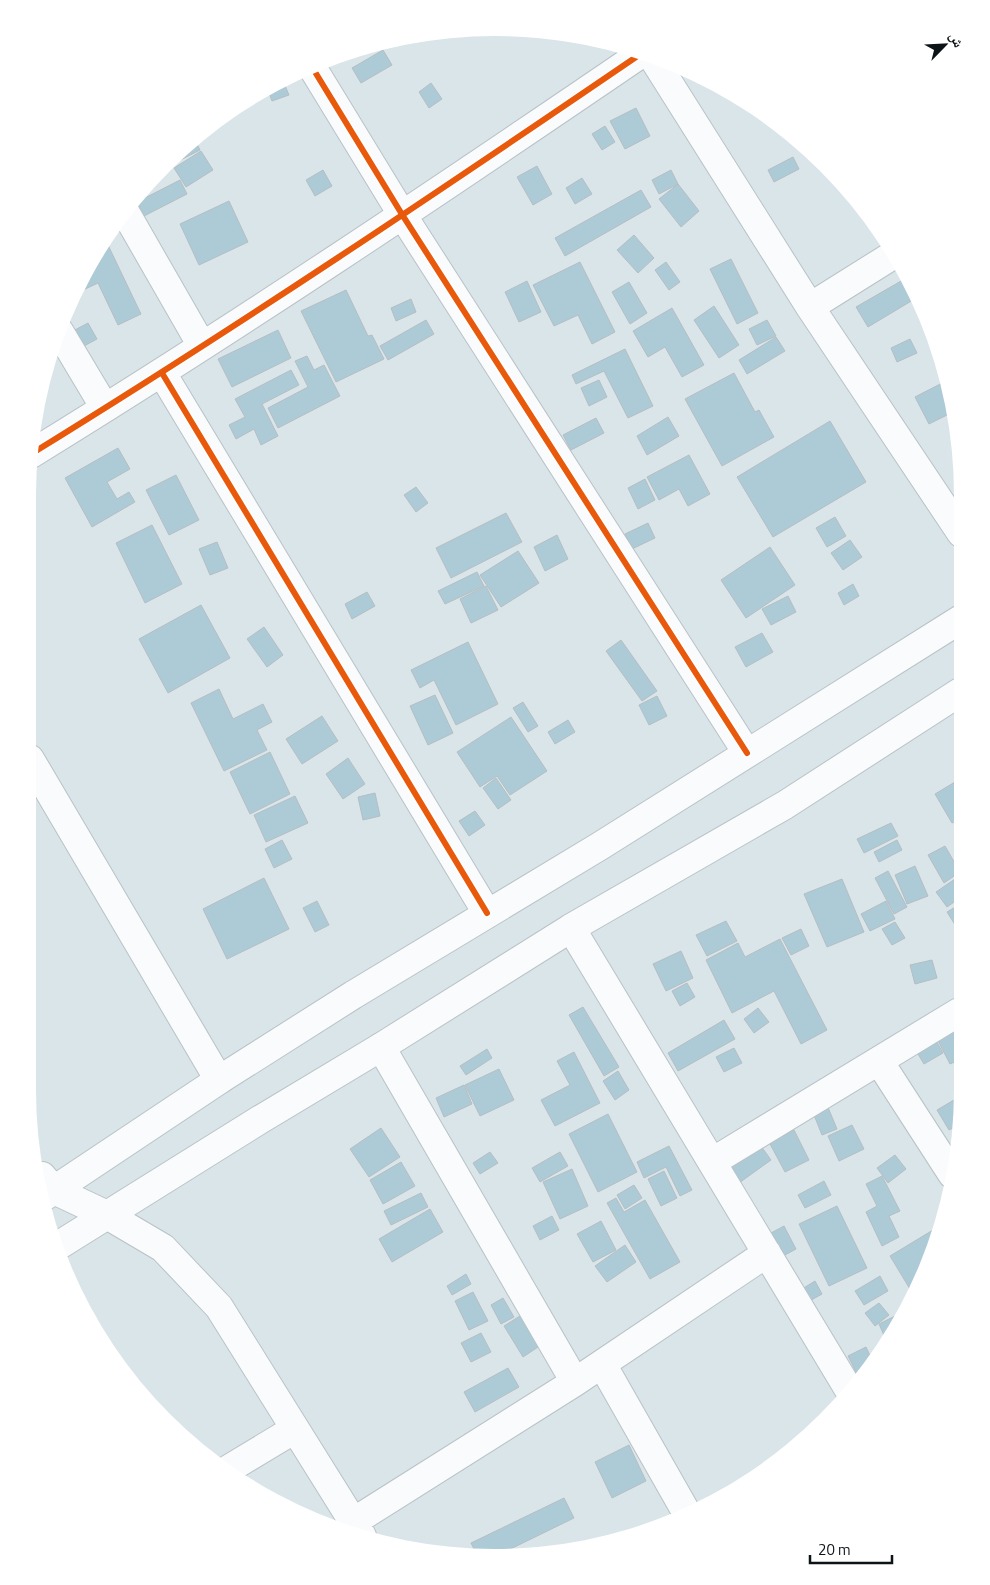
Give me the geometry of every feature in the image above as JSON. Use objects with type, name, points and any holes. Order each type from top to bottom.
[{"type":"street","points":[[39,449],[162,373],[403,216],[634,58]]},
{"type":"street","points":[[660,67],[810,307],[954,523]]},
{"type":"street","points":[[315,73],[403,216],[747,753]]},
{"type":"street","points":[[129,219],[202,346]]},
{"type":"street","points":[[810,307],[887,258]]},
{"type":"street","points":[[64,339],[105,408]]},
{"type":"street","points":[[162,373],[487,913]]},
{"type":"street","points":[[47,1187],[487,913],[600,846],[954,623]]},
{"type":"street","points":[[63,1243],[381,1048],[571,928],[785,806],[954,696]]},
{"type":"street","points":[[36,769],[219,1080]]},
{"type":"street","points":[[571,928],[846,1385]]},
{"type":"street","points":[[712,1162],[954,1015]]},
{"type":"street","points":[[381,1048],[575,1382]]},
{"type":"street","points":[[879,1061],[947,1167]]},
{"type":"street","points":[[47,1187],[108,1215],[163,1248],[219,1307],[357,1527]]},
{"type":"street","points":[[360,1528],[767,1253]]},
{"type":"street","points":[[602,1364],[684,1508]]},
{"type":"street","points":[[233,1466],[295,1429]]},
{"type":"building","points":[[383,50],[392,65],[361,83],[352,68]]},
{"type":"building","points":[[431,83],[442,99],[429,108],[419,92]]},
{"type":"building","points":[[286,87],[289,95],[272,101],[270,96]]},
{"type":"building","points":[[636,108],[650,136],[625,149],[610,121]]},
{"type":"building","points":[[605,126],[615,142],[602,150],[592,134]]},
{"type":"building","points":[[198,146],[200,150],[185,158]]},
{"type":"building","points":[[201,151],[213,170],[186,187],[174,168]]},
{"type":"building","points":[[793,157],[799,169],[774,182],[768,170]]},
{"type":"building","points":[[537,166],[552,194],[533,205],[517,177]]},
{"type":"building","points":[[323,170],[332,186],[315,196],[306,180]]},
{"type":"building","points":[[671,170],[678,184],[659,194],[652,180]]},
{"type":"building","points":[[582,178],[592,194],[575,204],[566,188]]},
{"type":"building","points":[[180,180],[187,194],[144,216],[139,206],[147,197]]},
{"type":"building","points":[[678,184],[699,211],[681,227],[659,199]]},
{"type":"building","points":[[641,190],[651,207],[565,256],[555,238]]},
{"type":"building","points":[[229,201],[248,242],[199,265],[180,224]]},
{"type":"building","points":[[634,235],[654,258],[638,273],[617,250]]},
{"type":"building","points":[[109,248],[141,314],[118,325],[98,283],[86,289]]},
{"type":"building","points":[[731,259],[758,313],[737,324],[710,269]]},
{"type":"building","points":[[580,262],[615,332],[592,344],[578,315],[554,326],[533,285]]},
{"type":"building","points":[[666,262],[680,282],[669,290],[655,270]]},
{"type":"building","points":[[527,281],[541,312],[519,322],[505,292]]},
{"type":"building","points":[[900,281],[911,301],[868,327],[856,307]]},
{"type":"building","points":[[629,282],[647,313],[630,324],[612,292]]},
{"type":"building","points":[[346,290],[368,336],[372,335],[384,359],[336,382],[301,311]]},
{"type":"building","points":[[411,299],[416,312],[396,321],[391,308]]},
{"type":"building","points":[[714,306],[739,345],[719,358],[694,320]]},
{"type":"building","points":[[672,308],[704,365],[682,377],[665,347],[648,357],[633,331]]},
{"type":"building","points":[[426,320],[434,334],[388,360],[380,346]]},
{"type":"building","points":[[767,320],[776,336],[757,345],[749,329]]},
{"type":"building","points":[[88,323],[97,339],[82,347],[73,331]]},
{"type":"building","points":[[278,330],[291,358],[232,387],[218,359]]},
{"type":"building","points":[[776,337],[785,351],[747,374],[739,360]]},
{"type":"building","points":[[910,339],[917,353],[897,362],[891,348]]},
{"type":"building","points":[[625,349],[653,406],[628,418],[604,371],[576,384],[572,375]]},
{"type":"building","points":[[307,356],[314,370],[324,365],[340,396],[278,428],[268,408],[308,387],[295,361]]},
{"type":"building","points":[[291,370],[299,385],[262,404],[278,436],[261,445],[254,429],[236,439],[229,425],[245,417],[235,399]]},
{"type":"building","points":[[734,373],[755,412],[759,410],[774,437],[722,466],[685,399]]},
{"type":"building","points":[[599,380],[607,397],[589,406],[581,388]]},
{"type":"building","points":[[940,384],[947,415],[929,424],[915,397]]},
{"type":"building","points":[[668,417],[679,436],[647,455],[637,436]]},
{"type":"building","points":[[596,418],[604,433],[571,450],[563,435]]},
{"type":"building","points":[[830,421],[866,482],[773,537],[737,477]]},
{"type":"building","points":[[118,448],[130,469],[107,482],[117,499],[129,492],[135,502],[92,527],[65,478]]},
{"type":"building","points":[[689,455],[710,494],[688,506],[679,489],[659,500],[647,477]]},
{"type":"building","points":[[176,475],[199,520],[169,535],[146,490]]},
{"type":"building","points":[[645,479],[655,500],[638,509],[628,488]]},
{"type":"building","points":[[416,487],[428,503],[416,512],[404,495]]},
{"type":"building","points":[[506,513],[522,542],[451,578],[436,548]]},
{"type":"building","points":[[835,517],[846,536],[827,547],[816,528]]},
{"type":"building","points":[[648,523],[655,538],[632,549],[625,534]]},
{"type":"building","points":[[152,525],[182,584],[145,603],[116,543]]},
{"type":"building","points":[[557,535],[568,559],[545,571],[534,547]]},
{"type":"building","points":[[850,540],[862,557],[843,570],[831,553]]},
{"type":"building","points":[[217,542],[228,568],[210,575],[199,549]]},
{"type":"building","points":[[770,547],[795,585],[746,618],[721,580]]},
{"type":"building","points":[[518,551],[539,583],[501,607],[480,575]]},
{"type":"building","points":[[477,572],[484,586],[445,604],[438,591]]},
{"type":"building","points":[[853,584],[859,596],[844,605],[838,593]]},
{"type":"building","points":[[486,586],[498,610],[471,623],[460,599]]},
{"type":"building","points":[[367,592],[375,606],[352,619],[345,604]]},
{"type":"building","points":[[788,596],[796,612],[771,625],[762,609]]},
{"type":"building","points":[[201,605],[230,658],[168,693],[139,639]]},
{"type":"building","points":[[264,627],[283,655],[267,667],[247,639]]},
{"type":"building","points":[[762,633],[773,652],[746,667],[735,647]]},
{"type":"building","points":[[621,640],[657,691],[642,701],[606,651]]},
{"type":"building","points":[[468,642],[498,704],[456,725],[434,680],[420,688],[411,670]]},
{"type":"building","points":[[219,689],[233,719],[263,704],[272,722],[257,730],[267,750],[224,771],[191,703]]},
{"type":"building","points":[[435,695],[453,733],[428,745],[410,706]]},
{"type":"building","points":[[657,696],[667,716],[649,725],[639,705]]},
{"type":"building","points":[[523,702],[538,726],[528,732],[513,708]]},
{"type":"building","points":[[322,716],[338,741],[302,764],[286,739]]},
{"type":"building","points":[[511,717],[547,771],[510,795],[497,776],[480,787],[457,752]]},
{"type":"building","points":[[568,720],[575,732],[555,744],[548,732]]},
{"type":"building","points":[[270,752],[290,794],[250,814],[230,772]]},
{"type":"building","points":[[348,758],[365,784],[343,799],[326,774]]},
{"type":"building","points":[[496,778],[511,800],[498,809],[483,788]]},
{"type":"building","points":[[954,783],[954,822],[952,823],[935,794]]},
{"type":"building","points":[[375,793],[380,816],[363,820],[358,797]]},
{"type":"building","points":[[295,796],[308,823],[266,842],[254,815]]},
{"type":"building","points":[[475,811],[485,825],[469,836],[459,821]]},
{"type":"building","points":[[891,823],[898,836],[864,853],[857,839]]},
{"type":"building","points":[[282,840],[292,859],[274,868],[265,849]]},
{"type":"building","points":[[897,840],[902,850],[879,862],[874,852]]},
{"type":"building","points":[[945,846],[954,862],[954,876],[944,883],[928,855]]},
{"type":"building","points":[[915,866],[928,896],[907,904],[895,875]]},
{"type":"building","points":[[888,871],[907,907],[894,914],[875,878]]},
{"type":"building","points":[[264,878],[289,929],[227,959],[203,909]]},
{"type":"building","points":[[842,879],[864,932],[827,947],[804,894]]},
{"type":"building","points":[[954,880],[954,902],[947,907],[936,892]]},
{"type":"building","points":[[317,901],[329,925],[315,932],[303,908]]},
{"type":"building","points":[[886,901],[895,919],[870,931],[861,914]]},
{"type":"building","points":[[954,908],[954,923],[947,912]]},
{"type":"building","points":[[726,921],[737,941],[707,956],[696,935]]},
{"type":"building","points":[[895,922],[905,938],[892,945],[882,929]]},
{"type":"building","points":[[801,929],[809,946],[791,955],[782,938]]},
{"type":"building","points":[[780,939],[827,1030],[801,1044],[774,991],[732,1013],[706,960],[738,943],[745,957]]},
{"type":"building","points":[[681,951],[693,978],[666,991],[653,964]]},
{"type":"building","points":[[932,960],[937,978],[915,984],[910,965]]},
{"type":"building","points":[[687,983],[695,997],[680,1006],[672,991]]},
{"type":"building","points":[[583,1007],[619,1067],[604,1076],[569,1015]]},
{"type":"building","points":[[758,1008],[769,1022],[754,1033],[744,1019]]},
{"type":"building","points":[[724,1020],[735,1039],[678,1071],[668,1053]]},
{"type":"building","points":[[954,1025],[954,1062],[950,1064],[935,1035]]},
{"type":"building","points":[[934,1037],[943,1053],[924,1064],[915,1049]]},
{"type":"building","points":[[734,1048],[742,1063],[724,1072],[716,1057]]},
{"type":"building","points":[[487,1049],[492,1058],[466,1075],[460,1066]]},
{"type":"building","points":[[574,1052],[600,1103],[555,1126],[541,1100],[570,1085],[557,1061]]},
{"type":"building","points":[[499,1069],[514,1100],[480,1116],[465,1085]]},
{"type":"building","points":[[618,1071],[629,1090],[615,1100],[603,1081]]},
{"type":"building","points":[[464,1085],[472,1104],[444,1117],[436,1098]]},
{"type":"building","points":[[954,1100],[952,1128],[949,1130],[937,1110]]},
{"type":"building","points":[[827,1105],[837,1129],[822,1135],[812,1110]]},
{"type":"building","points":[[608,1114],[637,1172],[598,1192],[569,1134]]},
{"type":"building","points":[[852,1125],[864,1149],[839,1161],[828,1136]]},
{"type":"building","points":[[381,1128],[400,1157],[369,1177],[350,1149]]},
{"type":"building","points":[[794,1130],[809,1160],[785,1172],[769,1142]]},
{"type":"building","points":[[758,1142],[771,1160],[739,1183],[726,1164]]},
{"type":"building","points":[[669,1146],[692,1190],[680,1196],[666,1167],[644,1178],[637,1162]]},
{"type":"building","points":[[490,1152],[498,1163],[480,1174],[473,1163]]},
{"type":"building","points":[[560,1152],[568,1166],[540,1182],[532,1168]]},
{"type":"building","points":[[895,1155],[906,1169],[888,1183],[877,1168]]},
{"type":"building","points":[[401,1162],[415,1186],[383,1204],[370,1180]]},
{"type":"building","points":[[572,1169],[588,1206],[560,1219],[543,1182]]},
{"type":"building","points":[[664,1171],[677,1198],[661,1206],[648,1179]]},
{"type":"building","points":[[882,1176],[900,1211],[889,1216],[899,1237],[882,1246],[866,1212],[877,1206],[866,1184]]},
{"type":"building","points":[[824,1181],[831,1195],[805,1208],[798,1195]]},
{"type":"building","points":[[634,1185],[642,1198],[625,1209],[617,1195]]},
{"type":"building","points":[[421,1193],[428,1207],[391,1225],[384,1211]]},
{"type":"building","points":[[616,1198],[624,1212],[645,1200],[680,1262],[650,1279],[607,1203]]},
{"type":"building","points":[[837,1206],[867,1268],[829,1286],[799,1224]]},
{"type":"building","points":[[430,1209],[443,1232],[392,1262],[379,1239]]},
{"type":"building","points":[[552,1216],[559,1230],[540,1240],[533,1226]]},
{"type":"building","points":[[601,1221],[616,1250],[593,1262],[577,1234]]},
{"type":"building","points":[[784,1226],[796,1249],[772,1262],[760,1239]]},
{"type":"building","points":[[931,1231],[919,1266],[909,1287],[890,1256]]},
{"type":"building","points":[[625,1245],[636,1262],[607,1282],[595,1266]]},
{"type":"building","points":[[466,1274],[471,1284],[452,1295],[447,1286]]},
{"type":"building","points":[[880,1276],[888,1291],[864,1305],[855,1291]]},
{"type":"building","points":[[815,1281],[822,1294],[806,1303],[799,1291]]},
{"type":"building","points":[[473,1292],[488,1321],[469,1330],[455,1301]]},
{"type":"building","points":[[503,1298],[514,1317],[501,1324],[491,1305]]},
{"type":"building","points":[[879,1303],[889,1315],[875,1326],[865,1313]]},
{"type":"building","points":[[523,1314],[541,1345],[523,1357],[504,1326]]},
{"type":"building","points":[[893,1317],[883,1333],[879,1324]]},
{"type":"building","points":[[481,1333],[491,1352],[471,1362],[461,1343]]},
{"type":"building","points":[[866,1347],[869,1354],[856,1372],[848,1356]]},
{"type":"building","points":[[508,1368],[519,1387],[475,1412],[464,1392]]},
{"type":"building","points":[[629,1445],[646,1481],[612,1498],[595,1462]]},
{"type":"building","points":[[564,1498],[574,1518],[512,1548],[474,1548],[471,1543]]},
{"type":"cycle path","points":[[39,449],[186,357],[339,257],[634,58]]},
{"type":"cycle path","points":[[315,73],[403,216],[747,753]]},
{"type":"cycle path","points":[[162,373],[487,913]]}]
